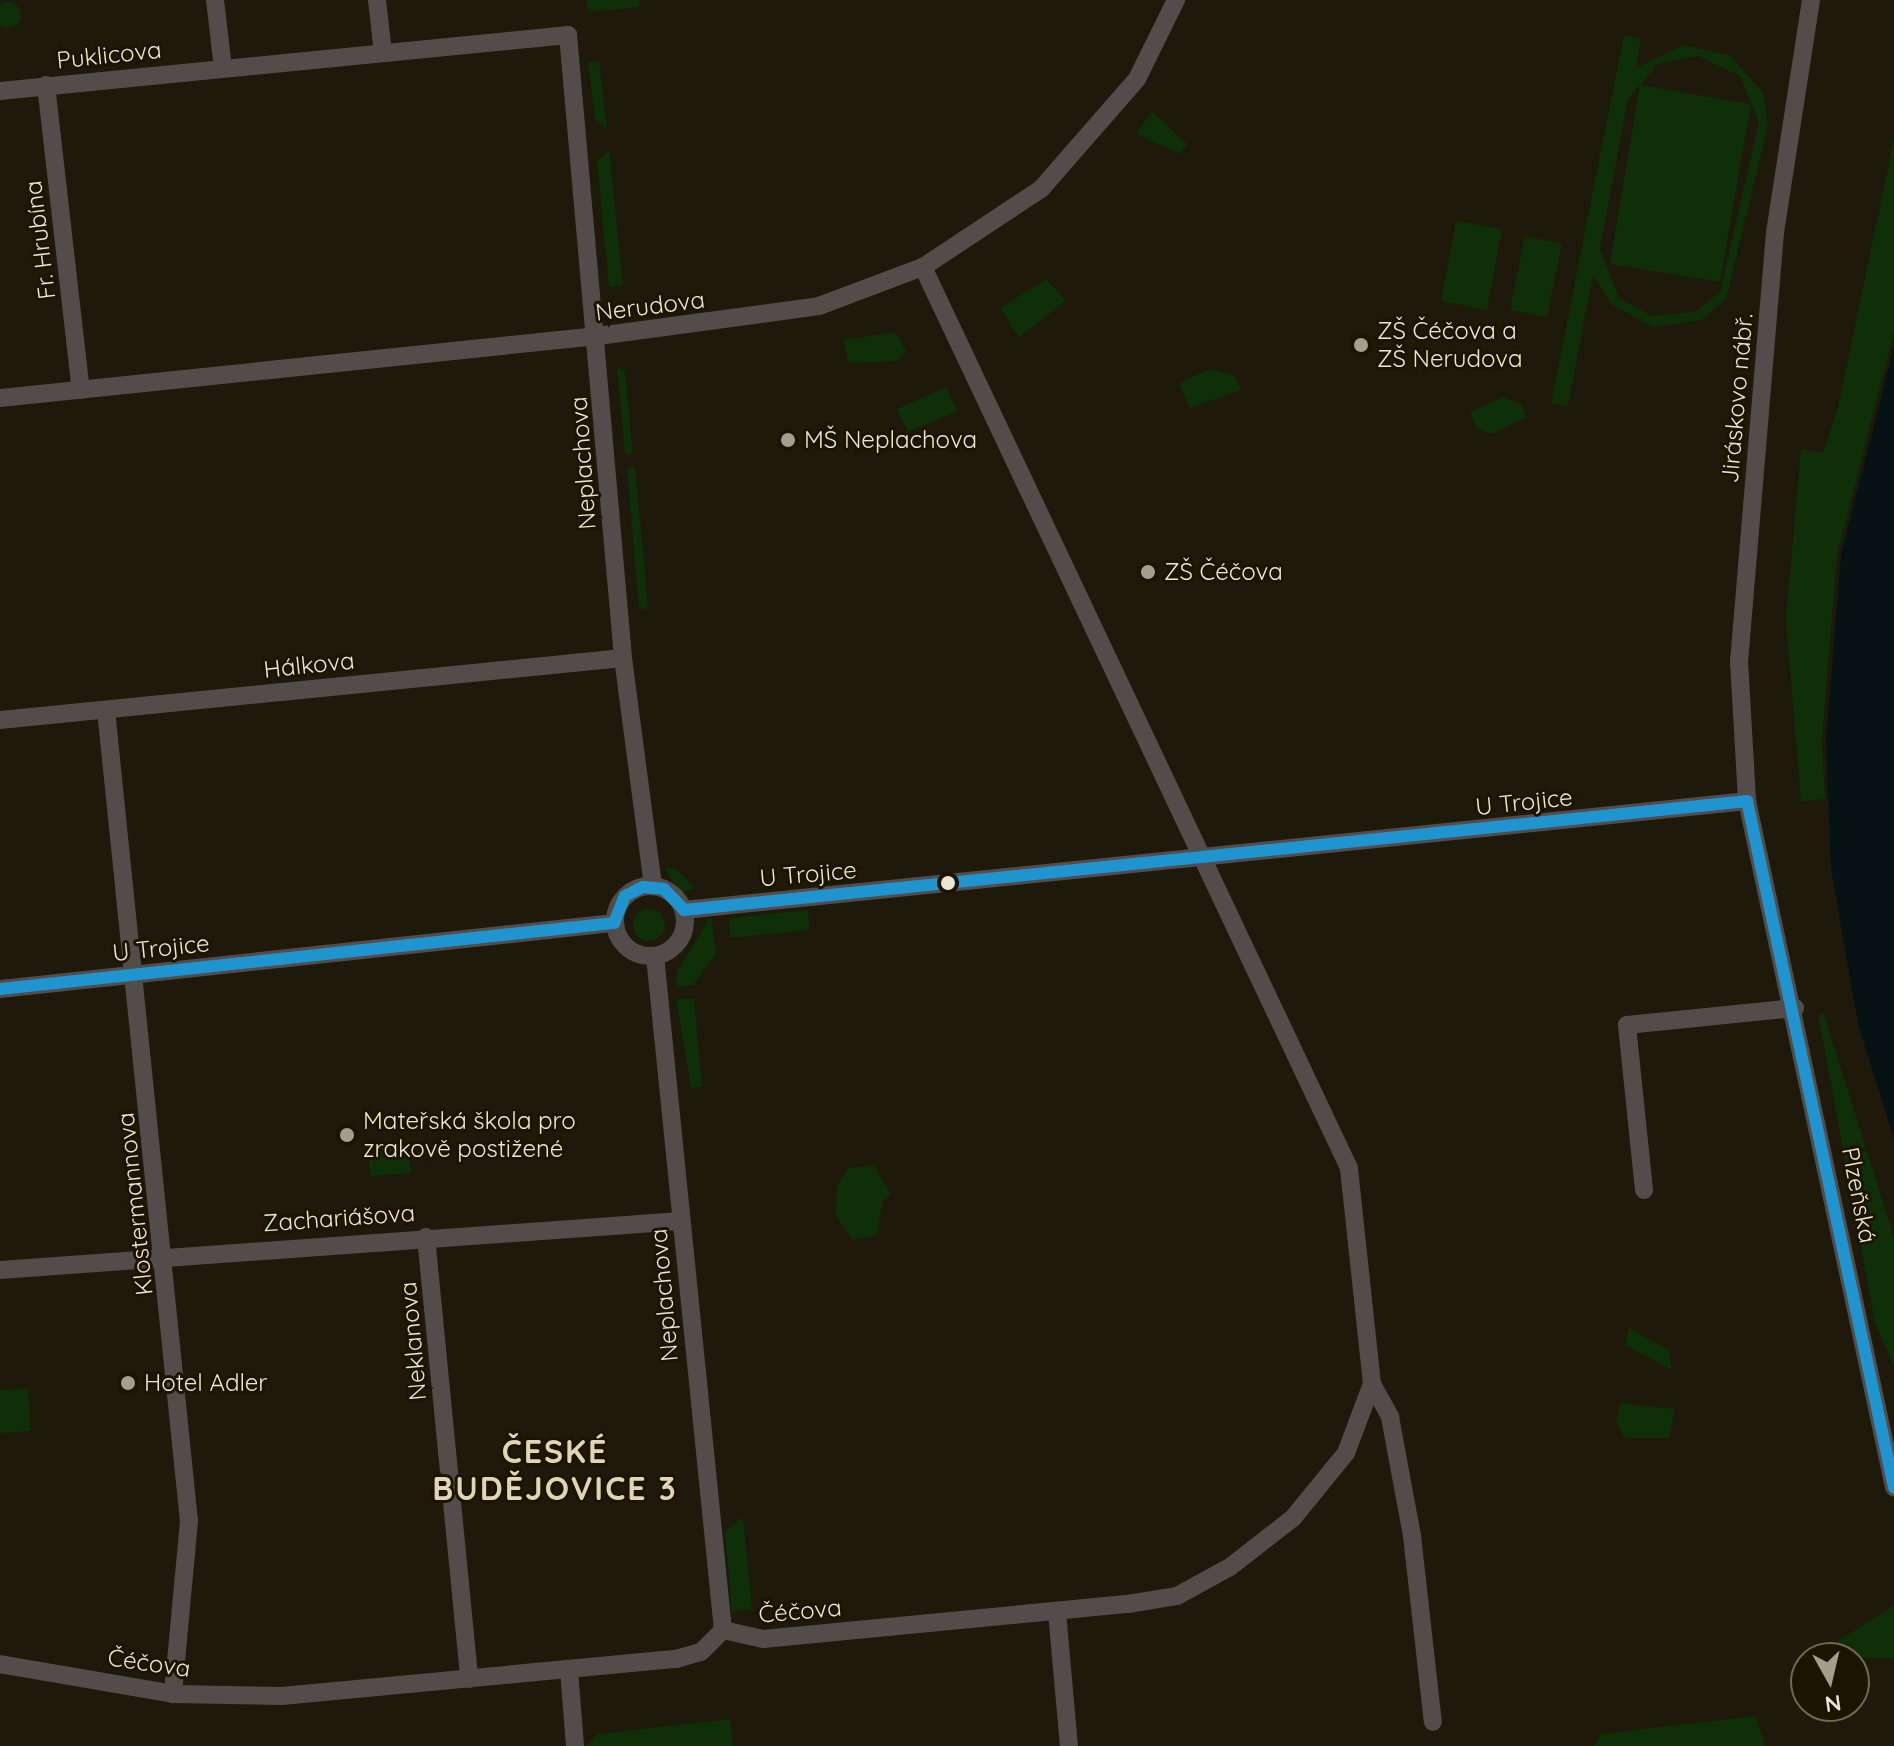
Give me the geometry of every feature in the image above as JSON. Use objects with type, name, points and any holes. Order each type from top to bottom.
[{"type":"street","points":[[215,0],[223,68]]},
{"type":"street","points":[[377,0],[383,53]]},
{"type":"street","name":"Nerudova","points":[[0,398],[598,336],[819,306],[923,267],[1060,172],[1137,79],[1176,0]]},
{"type":"street","name":"Jiráskovo nábř.","points":[[1747,801],[1740,646],[1775,233],[1811,0]]},
{"type":"street","name":"Puklicova","points":[[0,91],[568,35]]},
{"type":"street","name":"Neplachova","points":[[568,35],[598,336],[623,658],[653,886]]},
{"type":"street","name":"Fr. Hrubína","points":[[46,85],[81,390]]},
{"type":"street","name":"Čéčova","points":[[923,267],[1349,1168],[1372,1384],[1390,1417],[1419,1575],[1433,1722]]},
{"type":"street","name":"Hálkova","points":[[0,720],[623,658]]},
{"type":"street","name":"Klostermannova","points":[[106,710],[165,1253],[189,1521],[173,1694]]},
{"type":"street","name":"U Trojice","points":[[684,910],[1202,861],[1747,801]]},
{"type":"street","name":"Plzeňská","points":[[1747,801],[1795,1008],[1894,1487]]},
{"type":"street","points":[[653,886],[684,910],[682,936],[655,956],[623,945],[614,923],[625,896],[653,886]]},
{"type":"street","name":"U Trojice","points":[[0,989],[614,923]]},
{"type":"street","name":"Neplachova","points":[[655,956],[723,1630]]},
{"type":"street","points":[[1644,1190],[1627,1025],[1795,1008]]},
{"type":"street","name":"Zachariášova","points":[[0,1270],[165,1253],[681,1221]]},
{"type":"street","name":"Neklanova","points":[[426,1237],[469,1679]]},
{"type":"street","name":"Čéčova","points":[[0,1664],[173,1694],[282,1696],[676,1659],[701,1652],[723,1630],[763,1639],[1057,1612],[1177,1596],[1293,1518],[1346,1453],[1372,1384]]},
{"type":"street","points":[[1057,1612],[1069,1746]]},
{"type":"street","points":[[569,1670],[575,1746]]},
{"type":"green space","points":[[586,0],[639,0],[640,7],[589,12]]},
{"type":"green space","points":[[8,2],[17,6],[21,15],[17,24],[8,28],[-1,24],[-5,15],[-1,6]]},
{"type":"green space","points":[[1624,35],[1641,38],[1636,68],[1683,45],[1731,56],[1763,93],[1768,126],[1726,299],[1701,320],[1654,327],[1612,305],[1593,275],[1568,406],[1551,403]],"holes":[[[1698,56],[1740,76],[1759,122],[1720,292],[1695,312],[1652,316],[1619,298],[1600,249],[1628,99],[1658,64]]]},
{"type":"green space","points":[[599,61],[607,129],[595,119],[588,62]]},
{"type":"green space","points":[[1640,85],[1751,104],[1720,282],[1610,264]]},
{"type":"green space","points":[[1152,111],[1187,144],[1180,154],[1136,134]]},
{"type":"green space","points":[[1894,139],[1894,332],[1837,555],[1822,741],[1825,799],[1801,802],[1786,619],[1801,449],[1823,453],[1838,407]]},
{"type":"green space","points":[[609,150],[623,285],[609,287],[597,161]]},
{"type":"green space","points":[[1456,221],[1502,229],[1487,310],[1441,301]]},
{"type":"green space","points":[[1525,236],[1562,244],[1547,317],[1510,310]]},
{"type":"green space","points":[[1046,279],[1066,301],[1019,337],[1000,308]]},
{"type":"green space","points":[[895,332],[906,351],[898,361],[848,363],[844,340]]},
{"type":"green space","points":[[617,367],[625,371],[633,453],[625,454]]},
{"type":"green space","points":[[1210,369],[1235,376],[1241,390],[1190,408],[1179,383]]},
{"type":"green space","points":[[946,387],[957,411],[908,432],[897,409]]},
{"type":"green space","points":[[1503,397],[1522,404],[1526,417],[1491,434],[1477,429],[1470,412]]},
{"type":"green space","points":[[635,467],[648,608],[639,610],[627,468]]},
{"type":"green space","points":[[664,868],[677,869],[695,889],[680,892]]},
{"type":"green space","points":[[649,909],[660,914],[665,925],[660,936],[649,941],[638,936],[633,925],[638,914]]},
{"type":"green space","points":[[808,910],[810,930],[730,938],[729,918]]},
{"type":"green space","points":[[711,916],[716,954],[693,985],[677,987],[677,971]]},
{"type":"green space","points":[[694,998],[702,1086],[691,1088],[676,999]]},
{"type":"green space","points":[[1818,1014],[1824,1014],[1894,1237],[1894,1367],[1875,1323]]},
{"type":"green space","points":[[408,1147],[411,1173],[370,1176],[368,1150]]},
{"type":"green space","points":[[874,1165],[891,1195],[883,1201],[877,1235],[853,1240],[836,1216],[837,1187],[848,1168]]},
{"type":"green space","points":[[1629,1328],[1669,1350],[1672,1370],[1625,1345]]},
{"type":"green space","points":[[28,1388],[31,1431],[0,1433],[0,1390]]},
{"type":"green space","points":[[1620,1403],[1675,1409],[1669,1438],[1625,1438],[1616,1423]]},
{"type":"green space","points":[[743,1517],[752,1609],[732,1612],[725,1532]]},
{"type":"green space","points":[[1894,1606],[1894,1658],[1870,1658],[1870,1642],[1836,1642]]},
{"type":"green space","points":[[1756,1716],[1765,1746],[1594,1746],[1601,1734]]},
{"type":"green space","points":[[730,1719],[733,1746],[586,1746],[598,1734]]},
{"type":"shaded area","points":[[1894,346],[1894,1139],[1858,1024],[1831,868],[1826,741],[1841,555]]},
{"type":"transit line","points":[[0,989],[614,923],[625,896],[643,887],[664,889],[684,910],[1747,801],[1894,1487]]},
{"type":"place","name":"ZŠ Čéčova a ZŠ Nerudova","points":[[1361,345]]},
{"type":"place","name":"MŠ Neplachova","points":[[788,440]]},
{"type":"place","name":"ZŠ Čéčova","points":[[1148,572]]},
{"type":"place","name":"Mateřská škola pro zrakově postižené","points":[[347,1135]]},
{"type":"place","name":"Hotel Adler","points":[[128,1383]]},
{"type":"district","name":"ČESKÉ BUDĚJOVICE 3","points":[[555,1470]]}]
